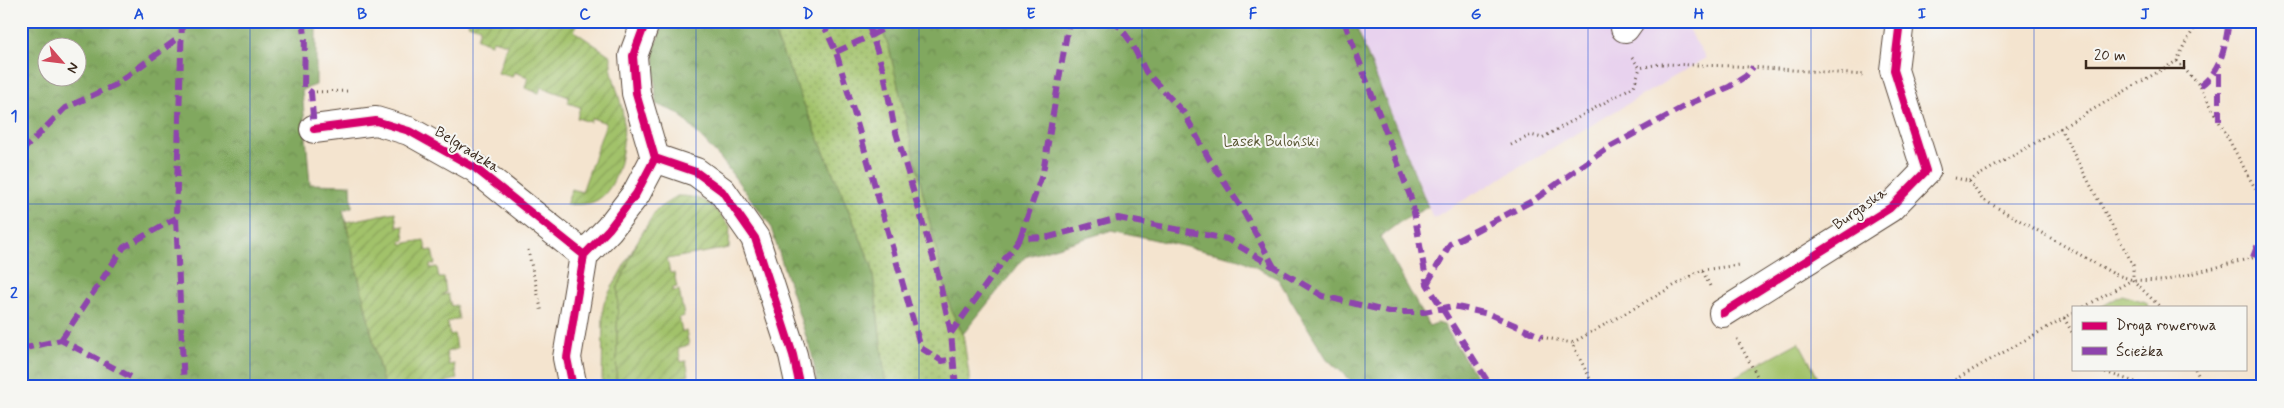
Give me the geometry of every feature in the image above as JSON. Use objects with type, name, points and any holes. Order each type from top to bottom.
[{"type":"street","points":[[573,387],[567,358],[584,255],[609,229],[636,194],[655,158],[636,93],[633,56],[646,21]]},
{"type":"street","name":"Burgaska","points":[[1723,313],[1890,208],[1926,171],[1894,70],[1900,21]]},
{"type":"street","name":"Belgradzka","points":[[314,129],[376,122],[409,130],[475,168],[584,255]]},
{"type":"street","points":[[655,158],[696,172],[722,191],[755,238],[793,355],[800,387]]},
{"type":"path","points":[[2199,21],[2184,45],[2178,61],[1969,181],[1982,199],[2114,274],[2133,280],[2164,281],[2263,255]]},
{"type":"path","points":[[1630,55],[1640,68]]},
{"type":"path","points":[[2178,61],[2200,86],[2263,203]]},
{"type":"path","points":[[1640,68],[1659,64],[1735,66],[1876,76],[1894,70]]},
{"type":"path","points":[[1511,145],[1531,135],[1542,138],[1634,86],[1640,68]]},
{"type":"path","points":[[2060,128],[2133,265],[2133,280],[2159,306]]},
{"type":"path","points":[[529,210],[522,220],[544,322]]},
{"type":"path","points":[[1542,337],[1572,343],[1702,270],[1742,264]]},
{"type":"path","points":[[1702,270],[1723,313]]},
{"type":"path","points":[[2086,306],[2133,280]]},
{"type":"path","points":[[1942,387],[2072,314]]},
{"type":"path","points":[[2064,318],[2072,332]]},
{"type":"path","points":[[1572,343],[1594,387]]},
{"type":"path","points":[[1741,346],[1763,387]]},
{"type":"path","points":[[2099,370],[2150,387]]},
{"type":"path","points":[[2196,370],[2205,387]]},
{"type":"shaded area","points":[[1354,21],[1683,21],[1706,58],[1433,218]]},
{"type":"green space","points":[[21,21],[316,21],[316,85],[302,90],[310,184],[351,185],[352,207],[343,210],[384,387],[21,387]]},
{"type":"green space","points":[[469,21],[576,21],[578,23],[574,31],[611,56],[613,75],[622,109],[624,133],[623,147],[616,175],[603,196],[590,203],[566,205],[572,189],[582,192],[606,123],[592,118],[590,122],[577,118],[580,107],[568,103],[569,97],[541,87],[539,93],[525,88],[528,77],[514,72],[512,77],[498,73],[507,44],[493,40],[491,44],[477,39],[480,28],[468,24]]},
{"type":"green space","points":[[665,21],[769,21],[872,266],[886,387],[818,387],[812,355],[770,225],[721,159],[678,113],[656,104],[654,48]]},
{"type":"green space","points":[[769,21],[878,21],[889,47],[952,312],[963,334],[970,381],[968,387],[886,387],[872,266]]},
{"type":"green space","name":"Lasek Buloński","points":[[878,21],[1354,21],[1428,207],[1400,222],[1380,237],[1429,326],[1437,323],[1444,325],[1482,387],[1358,387],[1327,359],[1278,279],[1240,259],[1112,230],[1025,257],[963,334],[952,312],[946,292],[889,47]]},
{"type":"green space","points":[[677,196],[687,196],[708,203],[730,226],[729,248],[667,259],[670,273],[674,273],[677,287],[673,288],[673,291],[679,290],[684,316],[679,318],[682,332],[686,331],[689,345],[678,348],[681,362],[686,361],[689,375],[684,376],[687,387],[616,387],[618,287],[637,242],[656,210]]},
{"type":"green space","points":[[395,212],[397,227],[403,226],[405,240],[401,241],[401,244],[424,240],[427,251],[432,250],[435,264],[430,265],[430,268],[437,267],[439,278],[444,278],[446,292],[442,295],[448,294],[451,306],[456,305],[459,319],[447,322],[450,335],[454,334],[457,349],[446,352],[449,365],[454,364],[457,379],[446,382],[446,387],[384,387],[346,222]]},
{"type":"green space","points":[[637,242],[618,287],[616,387],[602,387],[603,308],[605,300]]},
{"type":"green space","points":[[2122,295],[2146,302],[2148,306],[2103,306]]},
{"type":"green space","points":[[1799,342],[1823,387],[1716,387]]},
{"type":"marked path","points":[[182,21],[176,218],[184,387]]},
{"type":"marked path","points":[[303,21],[305,35],[304,87],[311,92],[314,129]]},
{"type":"marked path","points":[[822,21],[836,52],[921,348],[942,361],[954,359]]},
{"type":"marked path","points":[[836,52],[872,35],[867,21]]},
{"type":"marked path","points":[[897,21],[872,35],[884,73],[894,126],[937,271],[951,333]]},
{"type":"marked path","points":[[1020,238],[1043,172],[1069,21]]},
{"type":"marked path","points":[[1110,21],[1120,27],[1131,42],[1146,72],[1184,113],[1208,157],[1242,209],[1274,267]]},
{"type":"marked path","points":[[1344,21],[1412,201],[1427,284],[1491,387]]},
{"type":"marked path","points":[[2200,86],[2218,65],[2224,49],[2229,21]]},
{"type":"marked path","points":[[21,152],[65,108],[115,85],[180,37]]},
{"type":"marked path","points":[[2219,66],[2219,121]]},
{"type":"marked path","points":[[1427,284],[1450,244],[1534,200],[1606,149],[1691,103],[1729,87],[1746,76],[1753,67]]},
{"type":"marked path","points":[[61,340],[124,247],[176,218]]},
{"type":"marked path","points":[[956,387],[951,333],[1020,238],[1049,237],[1118,218],[1227,239],[1323,296],[1389,312],[1424,312],[1453,306],[1489,314],[1542,337]]},
{"type":"marked path","points":[[2253,257],[2263,231]]},
{"type":"marked path","points":[[21,294],[24,302],[21,324]]},
{"type":"marked path","points":[[21,349],[61,340],[131,377],[137,387]]},
{"type":"cycle path","points":[[573,387],[567,358],[584,255],[609,229],[636,194],[655,158],[636,93],[633,56],[646,21]]},
{"type":"cycle path","points":[[1723,313],[1890,208],[1926,171],[1894,70],[1900,21]]},
{"type":"cycle path","points":[[314,129],[376,121],[409,131],[475,168],[584,255]]},
{"type":"cycle path","points":[[655,158],[696,172],[722,191],[755,238],[793,355],[800,387]]}]
